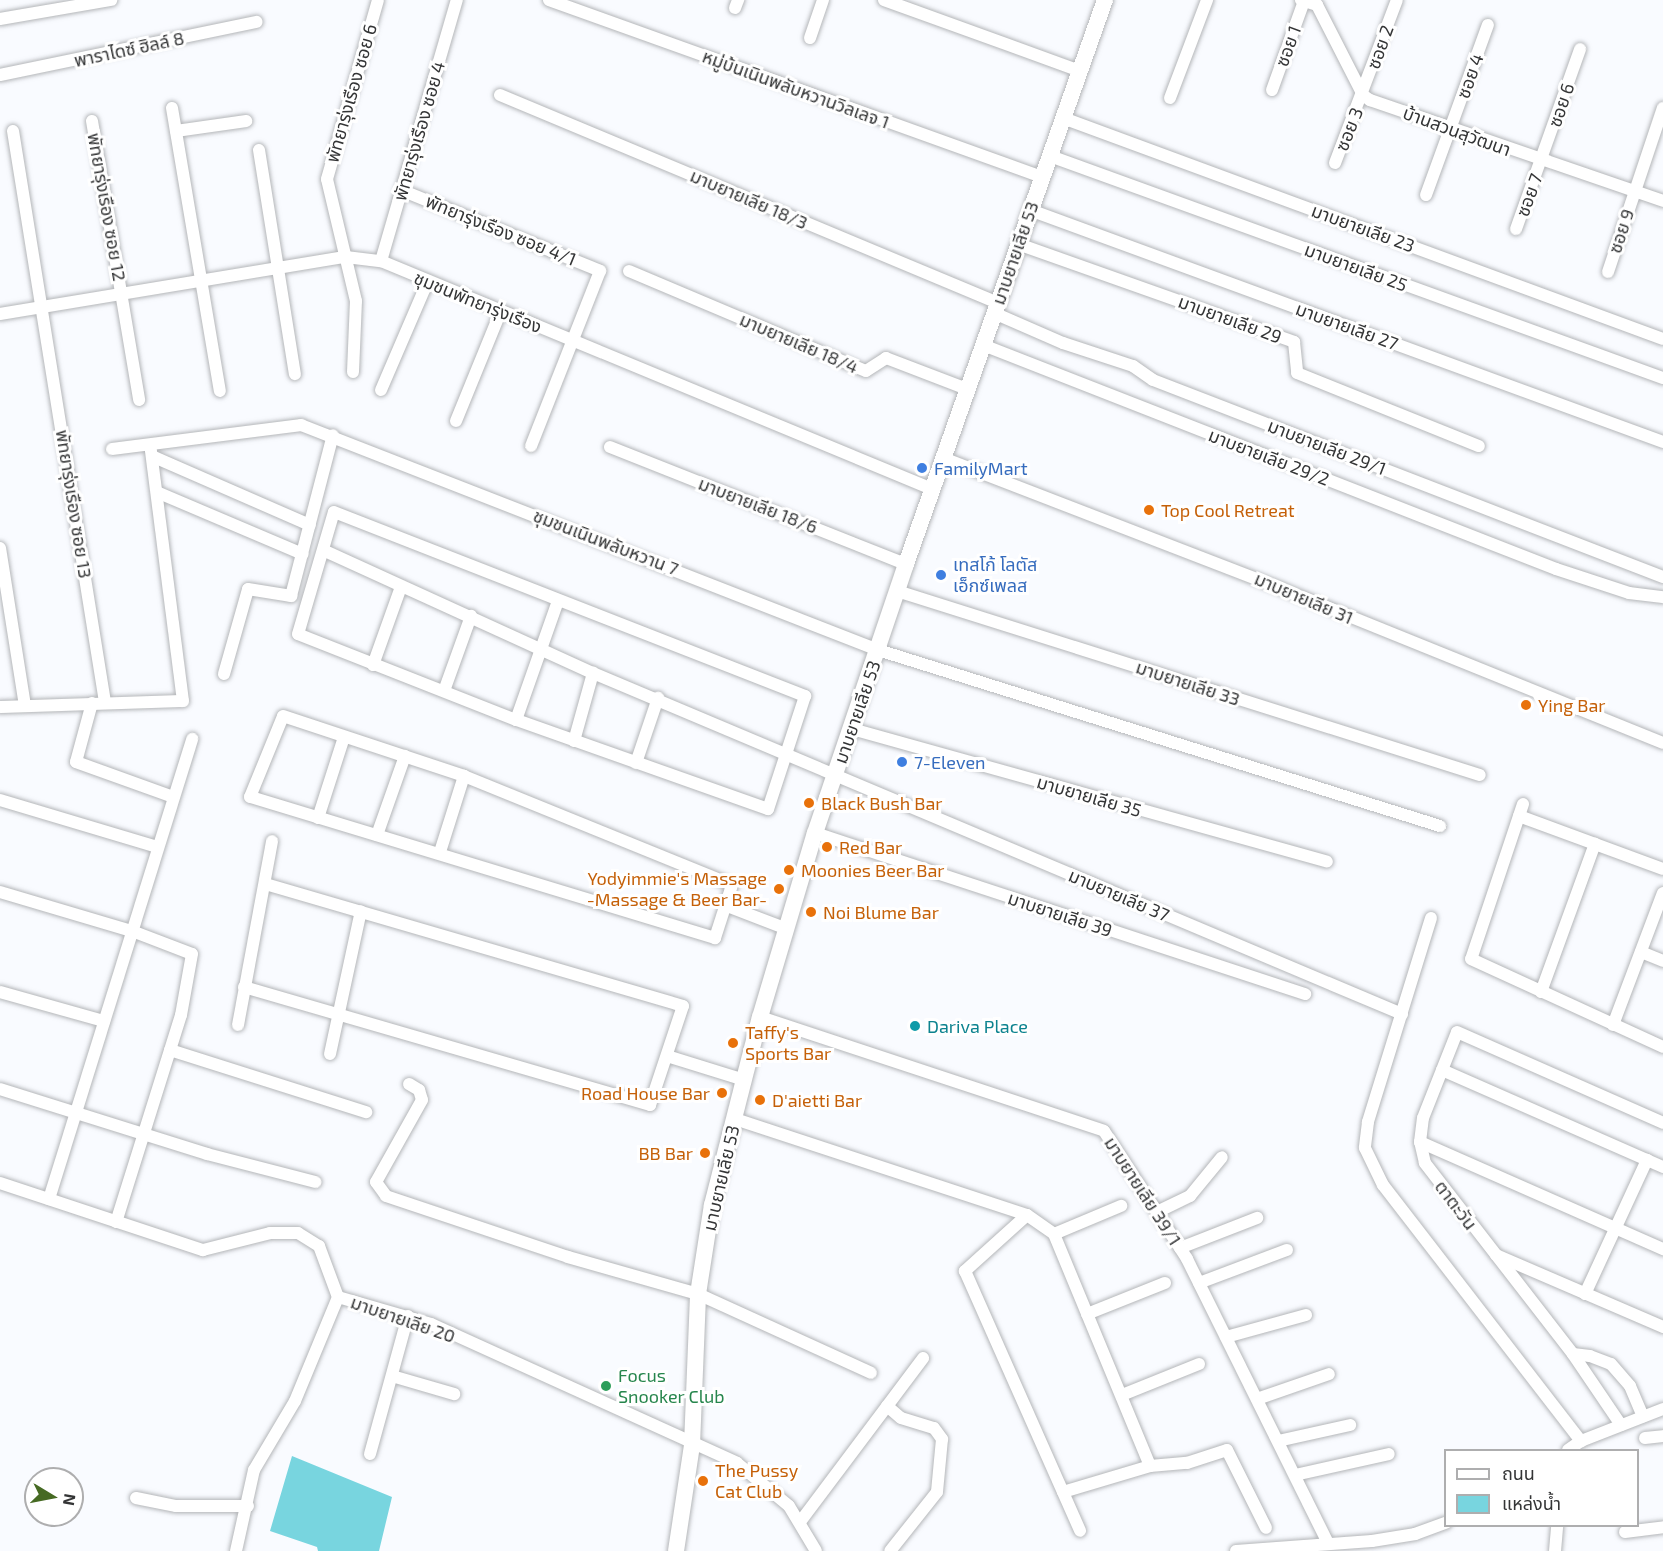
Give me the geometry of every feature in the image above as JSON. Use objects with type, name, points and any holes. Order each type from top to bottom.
[{"type":"street","points":[[0,19],[48,5],[111,0]]},
{"type":"street","name":"พัทยารุ่งเรือง ซอย 6","points":[[353,372],[356,301],[327,179],[378,0]]},
{"type":"street","name":"พัทยารุ่งเรือง ซอย 4","points":[[381,261],[457,0]]},
{"type":"street","name":"หมู่บ้นเนินพลับหวานวิลเลจ 1","points":[[549,0],[1042,177]]},
{"type":"street","points":[[810,38],[823,0]]},
{"type":"street","points":[[884,0],[1080,71]]},
{"type":"street","name":"มาบยายเลีย 53","points":[[676,1551],[692,1445],[698,1294],[712,1205],[760,1017],[815,834],[879,650],[906,564],[1105,0]]},
{"type":"street","points":[[1170,98],[1207,0]]},
{"type":"street","name":"ซอย 2","points":[[1363,95],[1397,0]]},
{"type":"street","points":[[1303,1],[1317,5],[1363,95]]},
{"type":"street","name":"ซอย 1","points":[[1272,90],[1303,1]]},
{"type":"street","name":"พาราไดซ์ ฮิลล์ 8","points":[[0,75],[257,22]]},
{"type":"street","name":"ซอย 4","points":[[1426,195],[1488,25]]},
{"type":"street","name":"ซอย 6","points":[[1541,161],[1580,49]]},
{"type":"street","name":"มาบยายเลีย 18/3","points":[[500,95],[996,308]]},
{"type":"street","name":"บ้านสวนสุวัฒนา","points":[[1363,95],[1541,161],[1663,201]]},
{"type":"street","name":"ซอย 3","points":[[1335,163],[1363,95]]},
{"type":"street","points":[[172,108],[220,391]]},
{"type":"street","name":"ซอย 9","points":[[1608,272],[1663,108]]},
{"type":"street","name":"มาบยายเลีย 23","points":[[1063,118],[1663,339]]},
{"type":"street","name":"พัทยารุ่งเรือง ซอย 12","points":[[92,121],[139,400]]},
{"type":"street","points":[[176,131],[246,121]]},
{"type":"street","name":"พัทยารุ่งเรือง ซอย 13","points":[[13,131],[43,307],[98,702]]},
{"type":"street","points":[[259,150],[280,268],[295,374]]},
{"type":"street","name":"มาบยายเลีย 25","points":[[1050,156],[1663,378]]},
{"type":"street","name":"ซอย 7","points":[[1516,229],[1541,161]]},
{"type":"street","name":"พัทยารุ่งเรือง ซอย 4/1","points":[[401,190],[600,271],[572,340]]},
{"type":"street","name":"มาบยายเลีย 27","points":[[1030,210],[1663,442]]},
{"type":"street","name":"มาบยายเลีย 29","points":[[1018,244],[1294,342],[1297,373],[1479,446]]},
{"type":"street","name":"ชุมชนพัทยารุ่งเรือง","points":[[0,314],[346,257],[381,261],[932,489]]},
{"type":"street","name":"มาบยายเลีย 18/4","points":[[629,271],[866,371],[886,358],[967,389]]},
{"type":"street","points":[[381,390],[428,281]]},
{"type":"street","name":"มาบยายเลีย 29/1","points":[[996,308],[1063,343],[1133,366],[1153,380],[1663,577]]},
{"type":"street","points":[[456,420],[501,311]]},
{"type":"street","points":[[531,446],[572,340]]},
{"type":"street","name":"มาบยายเลีย 29/2","points":[[983,345],[1556,569],[1629,593],[1663,597]]},
{"type":"street","name":"ชุมชนเนินพลับหวาน 7","points":[[112,449],[152,451],[301,425],[333,435],[879,650],[1440,826]]},
{"type":"street","points":[[224,674],[248,589],[291,596],[333,435]]},
{"type":"street","name":"มาบยายเลีย 18/6","points":[[610,447],[906,564]]},
{"type":"street","points":[[0,707],[183,701],[152,451]]},
{"type":"street","points":[[152,451],[310,525]]},
{"type":"street","name":"มาบยายเลีย 31","points":[[943,458],[1282,588],[1663,743]]},
{"type":"street","points":[[159,493],[303,554]]},
{"type":"street","points":[[334,512],[805,696],[768,809],[516,720],[298,634],[325,551],[334,512]]},
{"type":"street","points":[[0,548],[25,706]]},
{"type":"street","name":"มาบยายเลีย 37","points":[[325,551],[593,673],[658,698],[836,776],[1402,1014]]},
{"type":"street","points":[[373,665],[401,587]]},
{"type":"street","name":"มาบยายเลีย 33","points":[[897,591],[1480,775]]},
{"type":"street","points":[[516,720],[558,601]]},
{"type":"street","points":[[444,691],[471,616]]},
{"type":"street","points":[[573,741],[593,673]]},
{"type":"street","points":[[636,763],[658,698]]},
{"type":"street","points":[[98,702],[76,762],[173,797]]},
{"type":"street","points":[[283,716],[405,756],[464,776],[732,885],[715,938],[440,852],[250,797],[283,716]]},
{"type":"street","name":"มาบยายเลีย 35","points":[[852,729],[1327,862]]},
{"type":"street","points":[[318,818],[344,737]]},
{"type":"street","points":[[49,1199],[192,739]]},
{"type":"street","points":[[377,835],[405,756]]},
{"type":"street","points":[[440,852],[464,776]]},
{"type":"street","points":[[0,800],[158,847]]},
{"type":"street","points":[[1663,869],[1595,844],[1521,810],[1471,959],[1663,1047]]},
{"type":"street","name":"มาบยายเลีย 39","points":[[815,834],[1305,994]]},
{"type":"street","points":[[238,1025],[272,841]]},
{"type":"street","points":[[1541,992],[1595,844]]},
{"type":"street","points":[[244,987],[340,1013],[650,1105],[683,1006],[265,884]]},
{"type":"street","points":[[0,892],[132,931],[192,954],[189,980],[170,1050],[116,1222]]},
{"type":"street","points":[[1613,1025],[1663,893]]},
{"type":"street","points":[[727,906],[786,929]]},
{"type":"street","points":[[330,1054],[361,911]]},
{"type":"street","points":[[1431,918],[1368,1122],[1365,1148],[1383,1185],[1581,1441]]},
{"type":"street","points":[[1641,952],[1663,961]]},
{"type":"street","points":[[0,992],[104,1021]]},
{"type":"street","name":"มาบยายเลีย 39/1","points":[[760,1017],[1104,1131],[1180,1248],[1328,1543]]},
{"type":"street","name":"ตาตะวัน","points":[[1620,1425],[1573,1354],[1493,1254],[1425,1163],[1420,1142],[1423,1118],[1456,1032],[1663,1123]]},
{"type":"street","points":[[170,1050],[366,1112]]},
{"type":"street","points":[[667,1056],[744,1080]]},
{"type":"street","points":[[1442,1070],[1663,1167]]},
{"type":"street","points":[[409,1084],[419,1090],[422,1100],[376,1182],[386,1196],[568,1257],[698,1294],[871,1373]]},
{"type":"street","points":[[0,1089],[145,1134],[315,1182]]},
{"type":"street","points":[[735,1119],[1027,1215],[1054,1234],[1150,1466]]},
{"type":"street","points":[[1420,1142],[1663,1249]]},
{"type":"street","points":[[1157,1212],[1190,1196],[1222,1157]]},
{"type":"street","points":[[1585,1294],[1647,1160]]},
{"type":"street","name":"มาบยายเลีย 20","points":[[0,1183],[203,1250],[270,1233],[298,1233],[319,1246],[338,1297],[408,1316],[692,1445],[737,1462],[773,1491],[800,1522],[816,1551]]},
{"type":"street","points":[[1054,1234],[1121,1206]]},
{"type":"street","points":[[1027,1215],[966,1271],[1080,1530]]},
{"type":"street","points":[[1180,1248],[1257,1218]]},
{"type":"street","points":[[1199,1283],[1287,1250]]},
{"type":"street","points":[[1493,1254],[1663,1327]]},
{"type":"street","points":[[1088,1314],[1165,1283]]},
{"type":"street","points":[[236,1551],[248,1506],[254,1470],[295,1401],[338,1297]]},
{"type":"street","points":[[1226,1337],[1306,1315]]},
{"type":"street","points":[[370,1454],[408,1316]]},
{"type":"street","points":[[1573,1354],[1590,1356],[1611,1364],[1630,1386],[1643,1416]]},
{"type":"street","points":[[800,1522],[923,1358]]},
{"type":"street","points":[[1122,1395],[1199,1364]]},
{"type":"street","points":[[1257,1399],[1329,1374]]},
{"type":"street","points":[[392,1376],[454,1394]]},
{"type":"street","points":[[887,1406],[901,1418],[934,1428],[942,1439],[937,1492],[890,1551]]},
{"type":"street","points":[[1569,1449],[1581,1441],[1663,1409]]},
{"type":"street","points":[[1278,1441],[1350,1425]]},
{"type":"street","points":[[1645,1438],[1663,1436]]},
{"type":"street","points":[[1063,1492],[1150,1466],[1187,1463],[1227,1450],[1266,1528]]},
{"type":"street","points":[[1295,1475],[1389,1454]]},
{"type":"street","points":[[136,1498],[176,1506],[248,1506]]},
{"type":"street","points":[[1236,1551],[1404,1536],[1444,1524]]},
{"type":"street","points":[[1555,1551],[1557,1527]]},
{"type":"street","points":[[1624,1532],[1663,1527]]},
{"type":"water","points":[[292,1456],[392,1497],[379,1551],[318,1551],[317,1547],[270,1531]]},
{"type":"place","name":"FamilyMart","points":[[922,468]]},
{"type":"place","name":"Top Cool Retreat","points":[[1149,510]]},
{"type":"place","name":"เทสโก้ โลตัส เอ็กซ์เพลส","points":[[941,575]]},
{"type":"place","name":"Ying Bar","points":[[1526,705]]},
{"type":"place","name":"7-Eleven","points":[[902,762]]},
{"type":"place","name":"Black Bush Bar","points":[[809,803]]},
{"type":"place","name":"Red Bar","points":[[827,847]]},
{"type":"place","name":"Moonies Beer Bar","points":[[789,870]]},
{"type":"place","name":"Yodyimmie's Massage -Massage & Beer Bar-","points":[[779,889]]},
{"type":"place","name":"Noi Blume Bar","points":[[811,912]]},
{"type":"place","name":"Dariva Place","points":[[915,1026]]},
{"type":"place","name":"Taffy's Sports Bar","points":[[733,1043]]},
{"type":"place","name":"Road House Bar","points":[[722,1093]]},
{"type":"place","name":"D'aietti Bar","points":[[760,1100]]},
{"type":"place","name":"BB Bar","points":[[705,1153]]},
{"type":"place","name":"Focus Snooker Club","points":[[606,1386]]},
{"type":"place","name":"The Pussy Cat Club","points":[[703,1481]]}]
